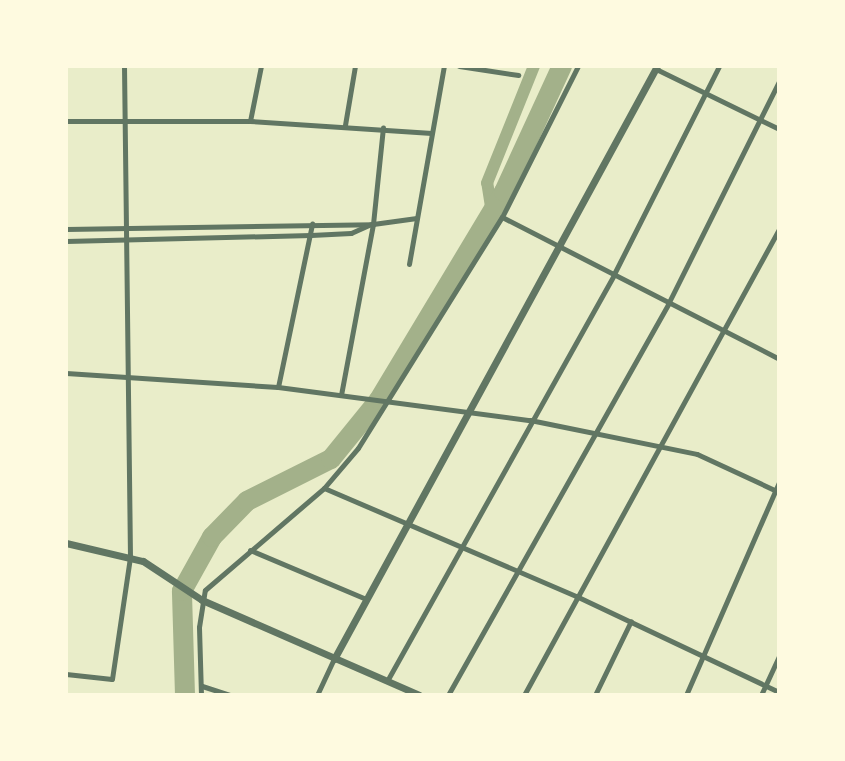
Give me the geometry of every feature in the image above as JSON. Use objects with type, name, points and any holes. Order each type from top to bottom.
[{"type":"street","points":[[66,674],[112,679],[130,557],[124,66]]},
{"type":"street","points":[[250,121],[261,66]]},
{"type":"street","points":[[345,125],[355,66]]},
{"type":"street","points":[[409,264],[444,66]]},
{"type":"street","points":[[459,66],[518,75]]},
{"type":"street","points":[[201,695],[202,600],[213,581],[324,488],[391,402],[502,217],[578,66]]},
{"type":"street","points":[[386,681],[614,274],[719,66]]},
{"type":"street","points":[[317,695],[467,412],[562,247],[656,67],[779,129]]},
{"type":"street","points":[[448,695],[668,304],[779,81]]},
{"type":"street","points":[[66,121],[250,121],[432,133]]},
{"type":"street","points":[[341,395],[373,224],[383,128]]},
{"type":"street","points":[[502,217],[779,359]]},
{"type":"street","points":[[66,229],[373,224],[417,218]]},
{"type":"street","points":[[278,387],[312,224]]},
{"type":"street","points":[[66,241],[351,233],[373,224]]},
{"type":"street","points":[[524,695],[576,596],[665,446],[779,229]]},
{"type":"street","points":[[66,373],[130,374],[278,387],[530,420],[697,454],[778,491]]},
{"type":"street","points":[[686,695],[778,491],[779,482]]},
{"type":"street","points":[[324,488],[576,596],[779,692]]},
{"type":"street","points":[[66,543],[130,557],[163,571],[202,600],[419,695]]},
{"type":"street","points":[[250,550],[366,599]]},
{"type":"street","points":[[595,695],[631,621]]},
{"type":"street","points":[[761,695],[779,656]]},
{"type":"street","points":[[202,686],[230,695]]},
{"type":"waterway","points":[[492,213],[487,183],[534,66]]},
{"type":"waterway","points":[[185,695],[182,591],[212,537],[247,501],[331,459],[379,400],[504,192],[562,66]]}]
